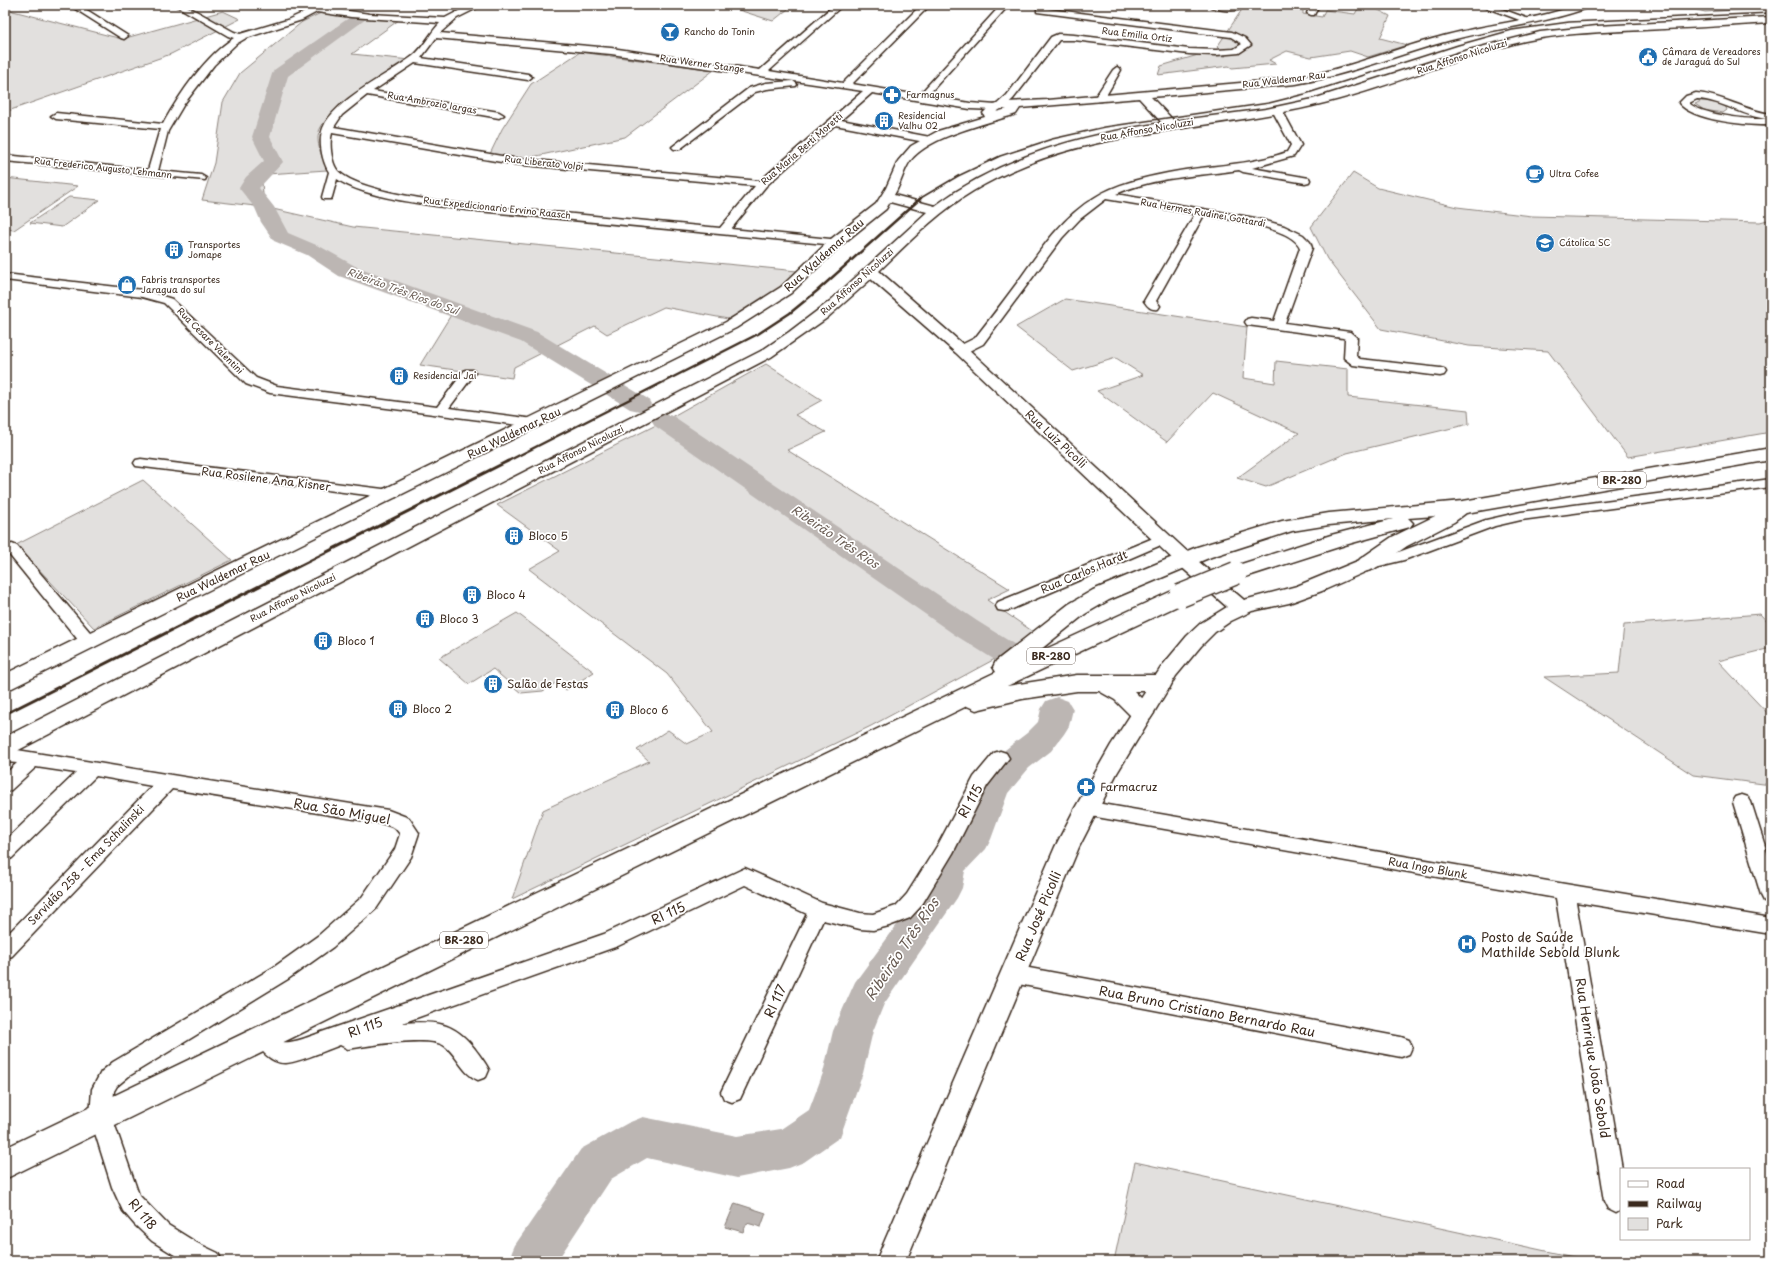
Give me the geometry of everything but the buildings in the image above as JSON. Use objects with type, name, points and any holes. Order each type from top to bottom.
[{"type":"highway","name":"BR-280","points":[[5,1164],[923,717],[1180,596],[1236,573],[1338,540],[1468,506],[1771,454]]},
{"type":"highway","points":[[923,717],[995,674],[1077,609],[1101,595],[1185,560],[1240,540],[1289,525],[1329,519],[1468,506]]},
{"type":"highway","points":[[1367,564],[1385,549],[1438,523],[1468,506]]},
{"type":"highway","points":[[1100,682],[1123,694],[1142,712]]},
{"type":"highway","points":[[923,717],[979,701],[1022,691],[1077,683],[1161,683]]},
{"type":"street","points":[[73,5],[124,36]]},
{"type":"street","points":[[179,5],[231,34],[241,37]]},
{"type":"street","points":[[295,5],[317,10],[447,21]]},
{"type":"street","points":[[327,197],[334,172],[329,161],[326,146],[327,129],[347,105],[414,60],[427,48],[434,35],[447,21],[456,14],[478,5]]},
{"type":"street","points":[[761,73],[839,5]]},
{"type":"street","points":[[845,86],[926,5]]},
{"type":"street","points":[[921,98],[1005,5]]},
{"type":"street","points":[[1040,10],[1074,14],[1081,5]]},
{"type":"street","points":[[1212,5],[1238,8]]},
{"type":"street","points":[[1311,14],[1315,5]]},
{"type":"street","points":[[1483,5],[1528,20]]},
{"type":"street","name":"Rua Waldemar Rau","points":[[5,683],[534,424],[750,314],[796,282],[836,242],[881,206],[888,197],[907,157],[930,140],[974,123],[1002,108],[1322,77],[1447,38],[1562,13],[1586,5]]},
{"type":"street","points":[[152,173],[166,127],[198,79],[228,46],[241,37],[297,20],[317,10]]},
{"type":"street","name":"Rua Emilia Ortiz","points":[[1002,108],[1054,39],[1058,37],[1163,49],[1214,52],[1237,52],[1245,48],[1247,45],[1241,38],[1232,35],[1074,14]]},
{"type":"street","name":"Rua Affonso Nicoluzzi","points":[[5,747],[766,354],[808,326],[951,198],[986,178],[1031,158],[1083,142],[1171,125],[1279,110],[1326,100],[1488,48],[1545,34],[1604,28],[1771,20]]},
{"type":"street","name":"Rua Werner Stange","points":[[434,35],[581,48],[822,82],[970,106],[1002,108]]},
{"type":"street","points":[[414,60],[528,77]]},
{"type":"street","points":[[1099,98],[1117,70]]},
{"type":"street","points":[[676,147],[752,90],[766,86],[822,82]]},
{"type":"street","name":"Rua Maria Berti Moretti","points":[[723,231],[762,184],[870,90]]},
{"type":"street","name":"Rua Ambrozio Iargas","points":[[366,92],[499,115]]},
{"type":"street","points":[[1142,94],[1171,125]]},
{"type":"street","points":[[1771,117],[1747,112],[1728,103],[1712,98],[1691,98],[1686,100],[1684,103],[1690,109],[1704,114],[1753,123],[1771,122]]},
{"type":"street","points":[[961,350],[979,341],[1056,239],[1071,222],[1085,209],[1106,196],[1137,185],[1174,176],[1232,168],[1284,157],[1291,154],[1297,144],[1296,145],[1279,110]]},
{"type":"street","points":[[56,116],[166,127]]},
{"type":"street","points":[[834,122],[930,140]]},
{"type":"street","name":"Rua Liberato Volpi","points":[[327,129],[513,161],[762,184]]},
{"type":"street","name":"Rua Frederico Augusto Lehmann","points":[[5,158],[200,178]]},
{"type":"street","points":[[1232,168],[1305,180]]},
{"type":"street","name":"Rua Expedicionario Ervino Raasch","points":[[334,172],[340,177],[370,189],[412,199],[457,206],[836,242]]},
{"type":"street","name":"Rua Hermes Rudinei Gottardi","points":[[1106,196],[1251,220],[1280,228],[1299,237],[1304,242],[1306,248],[1278,326]]},
{"type":"street","points":[[888,197],[936,210]]},
{"type":"street","points":[[1154,306],[1150,301],[1201,212]]},
{"type":"street","name":"Rua Luiz Picolli","points":[[871,271],[961,350],[1185,560],[1241,608]]},
{"type":"street","name":"Rua Cesare Valentini","points":[[5,277],[143,294],[168,301],[176,307],[243,374],[251,381],[262,387],[292,393],[534,424]]},
{"type":"street","points":[[1251,322],[1346,335],[1351,338],[1350,358],[1357,362],[1440,372]]},
{"type":"street","points":[[440,412],[469,373]]},
{"type":"street","name":"Rua Rosilene Ana Kisner","points":[[141,464],[391,494]]},
{"type":"street","points":[[1367,564],[1399,557],[1435,546],[1491,523],[1558,510],[1678,497],[1771,484]]},
{"type":"street","points":[[1468,506],[1491,523]]},
{"type":"street","name":"Rua Carlos Hardt","points":[[1004,606],[1163,539]]},
{"type":"street","points":[[12,549],[89,642]]},
{"type":"street","name":"Rua José Picolli","points":[[891,1261],[1085,808],[1161,683],[1200,635],[1217,621],[1241,608],[1282,598],[1335,580],[1367,564]]},
{"type":"street","name":"Rua São Miguel","points":[[5,755],[388,817],[402,823],[410,833],[404,852],[369,903],[326,941],[281,973],[120,1069],[109,1079],[102,1089],[101,1117]]},
{"type":"street","name":"RI 115","points":[[264,1037],[274,1050],[280,1053],[286,1053],[322,1042],[611,940],[745,876],[818,910],[860,921],[873,922],[889,918],[903,912],[914,900],[946,848],[980,782],[1000,758]]},
{"type":"street","points":[[5,785],[33,759]]},
{"type":"street","points":[[5,854],[92,769]]},
{"type":"street","points":[[84,852],[161,780]]},
{"type":"street","name":"Servidão 258 - Ema Schalinski","points":[[5,950],[161,780]]},
{"type":"street","points":[[1742,802],[1771,895]]},
{"type":"street","name":"Rua Ingo Blunk","points":[[1085,808],[1565,892],[1771,926]]},
{"type":"street","name":"Rua Henrique João Sebold","points":[[1565,892],[1616,1201]]},
{"type":"street","name":"RI 117","points":[[732,1092],[818,910]]},
{"type":"street","name":"Rua Bruno Cristiano Bernardo Rau","points":[[1013,974],[1401,1047]]},
{"type":"street","points":[[322,1042],[419,1031],[435,1032],[449,1036],[478,1070]]},
{"type":"street","name":"RI 118","points":[[101,1117],[124,1187],[131,1203],[142,1217],[160,1233],[189,1251],[210,1261]]},
{"type":"green space","points":[[723,5],[793,5],[773,21]]},
{"type":"green space","points":[[1245,5],[1273,5],[1303,10],[1303,14],[1322,17],[1325,10],[1355,14],[1360,5],[1368,6],[1390,16],[1380,38],[1407,45],[1368,57],[1350,51],[1311,57],[1287,51],[1269,60],[1276,64],[1232,68],[1229,66],[1158,75],[1161,66],[1198,55],[1226,56],[1217,47]]},
{"type":"green space","points":[[1678,5],[1771,5],[1771,8],[1705,12]]},
{"type":"green space","points":[[5,6],[13,11],[122,39],[223,11],[240,19],[171,54],[5,112]]},
{"type":"green space","points":[[323,12],[399,20],[352,54],[410,60],[374,82],[346,102],[325,121],[318,134],[318,139],[327,170],[267,174],[262,182],[264,207],[202,200],[214,163],[223,102],[240,73],[302,22]]},
{"type":"green space","points":[[580,52],[714,70],[625,137],[518,160],[490,154],[502,129],[531,84]]},
{"type":"green space","points":[[1701,101],[1712,101],[1723,104],[1727,110],[1723,113],[1704,110],[1695,104]]},
{"type":"green space","points":[[1353,173],[1378,188],[1457,207],[1532,216],[1760,222],[1771,219],[1771,432],[1628,457],[1548,351],[1469,346],[1381,329],[1327,259],[1311,227]]},
{"type":"green space","points":[[5,178],[78,186],[14,230],[5,229]]},
{"type":"green space","points":[[69,197],[100,200],[62,227],[30,223]]},
{"type":"green space","points":[[264,207],[353,227],[797,271],[777,291],[748,309],[728,319],[664,307],[607,334],[595,326],[514,367],[512,378],[420,365],[454,310],[347,271],[314,251],[281,237],[271,222]]},
{"type":"green space","points":[[1065,299],[1247,327],[1243,378],[1275,383],[1276,361],[1348,369],[1348,397],[1468,410],[1469,424],[1347,453],[1266,487],[1237,478],[1299,433],[1213,393],[1167,442],[1097,391],[1143,375],[1116,358],[1073,371],[1016,327]]},
{"type":"green space","points":[[766,364],[822,400],[795,415],[826,432],[787,450],[1010,589],[987,600],[1035,633],[1006,653],[871,726],[512,899],[543,810],[649,761],[637,750],[668,730],[687,744],[713,732],[667,674],[529,569],[560,551],[497,505],[664,421]]},
{"type":"green space","points":[[143,480],[232,560],[94,628],[16,545]]},
{"type":"green space","points":[[517,613],[594,672],[566,690],[557,682],[543,691],[521,693],[493,669],[469,684],[439,658]]},
{"type":"green space","points":[[1760,614],[1771,626],[1771,648],[1718,661],[1771,717],[1771,785],[1693,775],[1544,677],[1619,673],[1624,625]]},
{"type":"green space","points":[[1135,1162],[1592,1261],[1114,1261]]},
{"type":"shaded area","points":[[735,1203],[766,1213],[761,1227],[747,1223],[743,1232],[725,1227]]},
{"type":"waterway","name":"Ribeirão Três Rios do Sul","points":[[361,16],[280,74],[261,137],[274,162],[253,181],[249,188],[264,207],[271,222],[281,237],[314,251],[347,271],[529,337],[639,404]]},
{"type":"waterway","name":"Ribeirão Três Rios","points":[[664,421],[966,628],[1006,653]]},
{"type":"waterway","name":"Ribeirão Três Rios","points":[[531,1261],[596,1164],[643,1137],[737,1157],[789,1148],[825,1123],[843,1073],[853,1031],[869,994],[944,888],[948,865],[974,839],[993,788],[1017,759],[1039,742],[1053,726],[1057,709]]},
{"type":"railway","points":[[919,199],[958,176],[1000,156],[1052,139],[1105,127],[1269,103],[1305,94],[1458,45],[1512,30],[1569,22],[1771,13]]},
{"type":"railway","points":[[506,462],[758,334],[790,313],[817,291],[921,198]]},
{"type":"railway","points":[[5,714],[508,461]]},
{"type":"place","name":"Rancho do Tonin","points":[[670,32]]},
{"type":"place","name":"Câmara de Vereadores de Jaraguá do Sul","points":[[1648,57]]},
{"type":"place","name":"Farmagnus","points":[[892,95]]},
{"type":"place","name":"Residencial Valhu 02","points":[[884,121]]},
{"type":"place","name":"Ultra Cofee","points":[[1535,174]]},
{"type":"place","name":"Cátolica SC","points":[[1545,243]]},
{"type":"place","name":"Transportes Jomape","points":[[174,250]]},
{"type":"place","name":"Fabris transportes Jaragua do sul","points":[[127,285]]},
{"type":"place","name":"Residencial Jai","points":[[399,376]]},
{"type":"place","name":"Bloco 5","points":[[514,536]]},
{"type":"place","name":"Bloco 4","points":[[472,595]]},
{"type":"place","name":"Bloco 3","points":[[425,619]]},
{"type":"place","name":"Bloco 1","points":[[323,641]]},
{"type":"place","name":"Salão de Festas","points":[[493,684]]},
{"type":"place","name":"Bloco 2","points":[[398,709]]},
{"type":"place","name":"Bloco 6","points":[[615,710]]},
{"type":"place","name":"Farmacruz","points":[[1086,787]]},
{"type":"place","name":"Posto de Saúde Mathilde Sebold Blunk","points":[[1467,944]]}]
